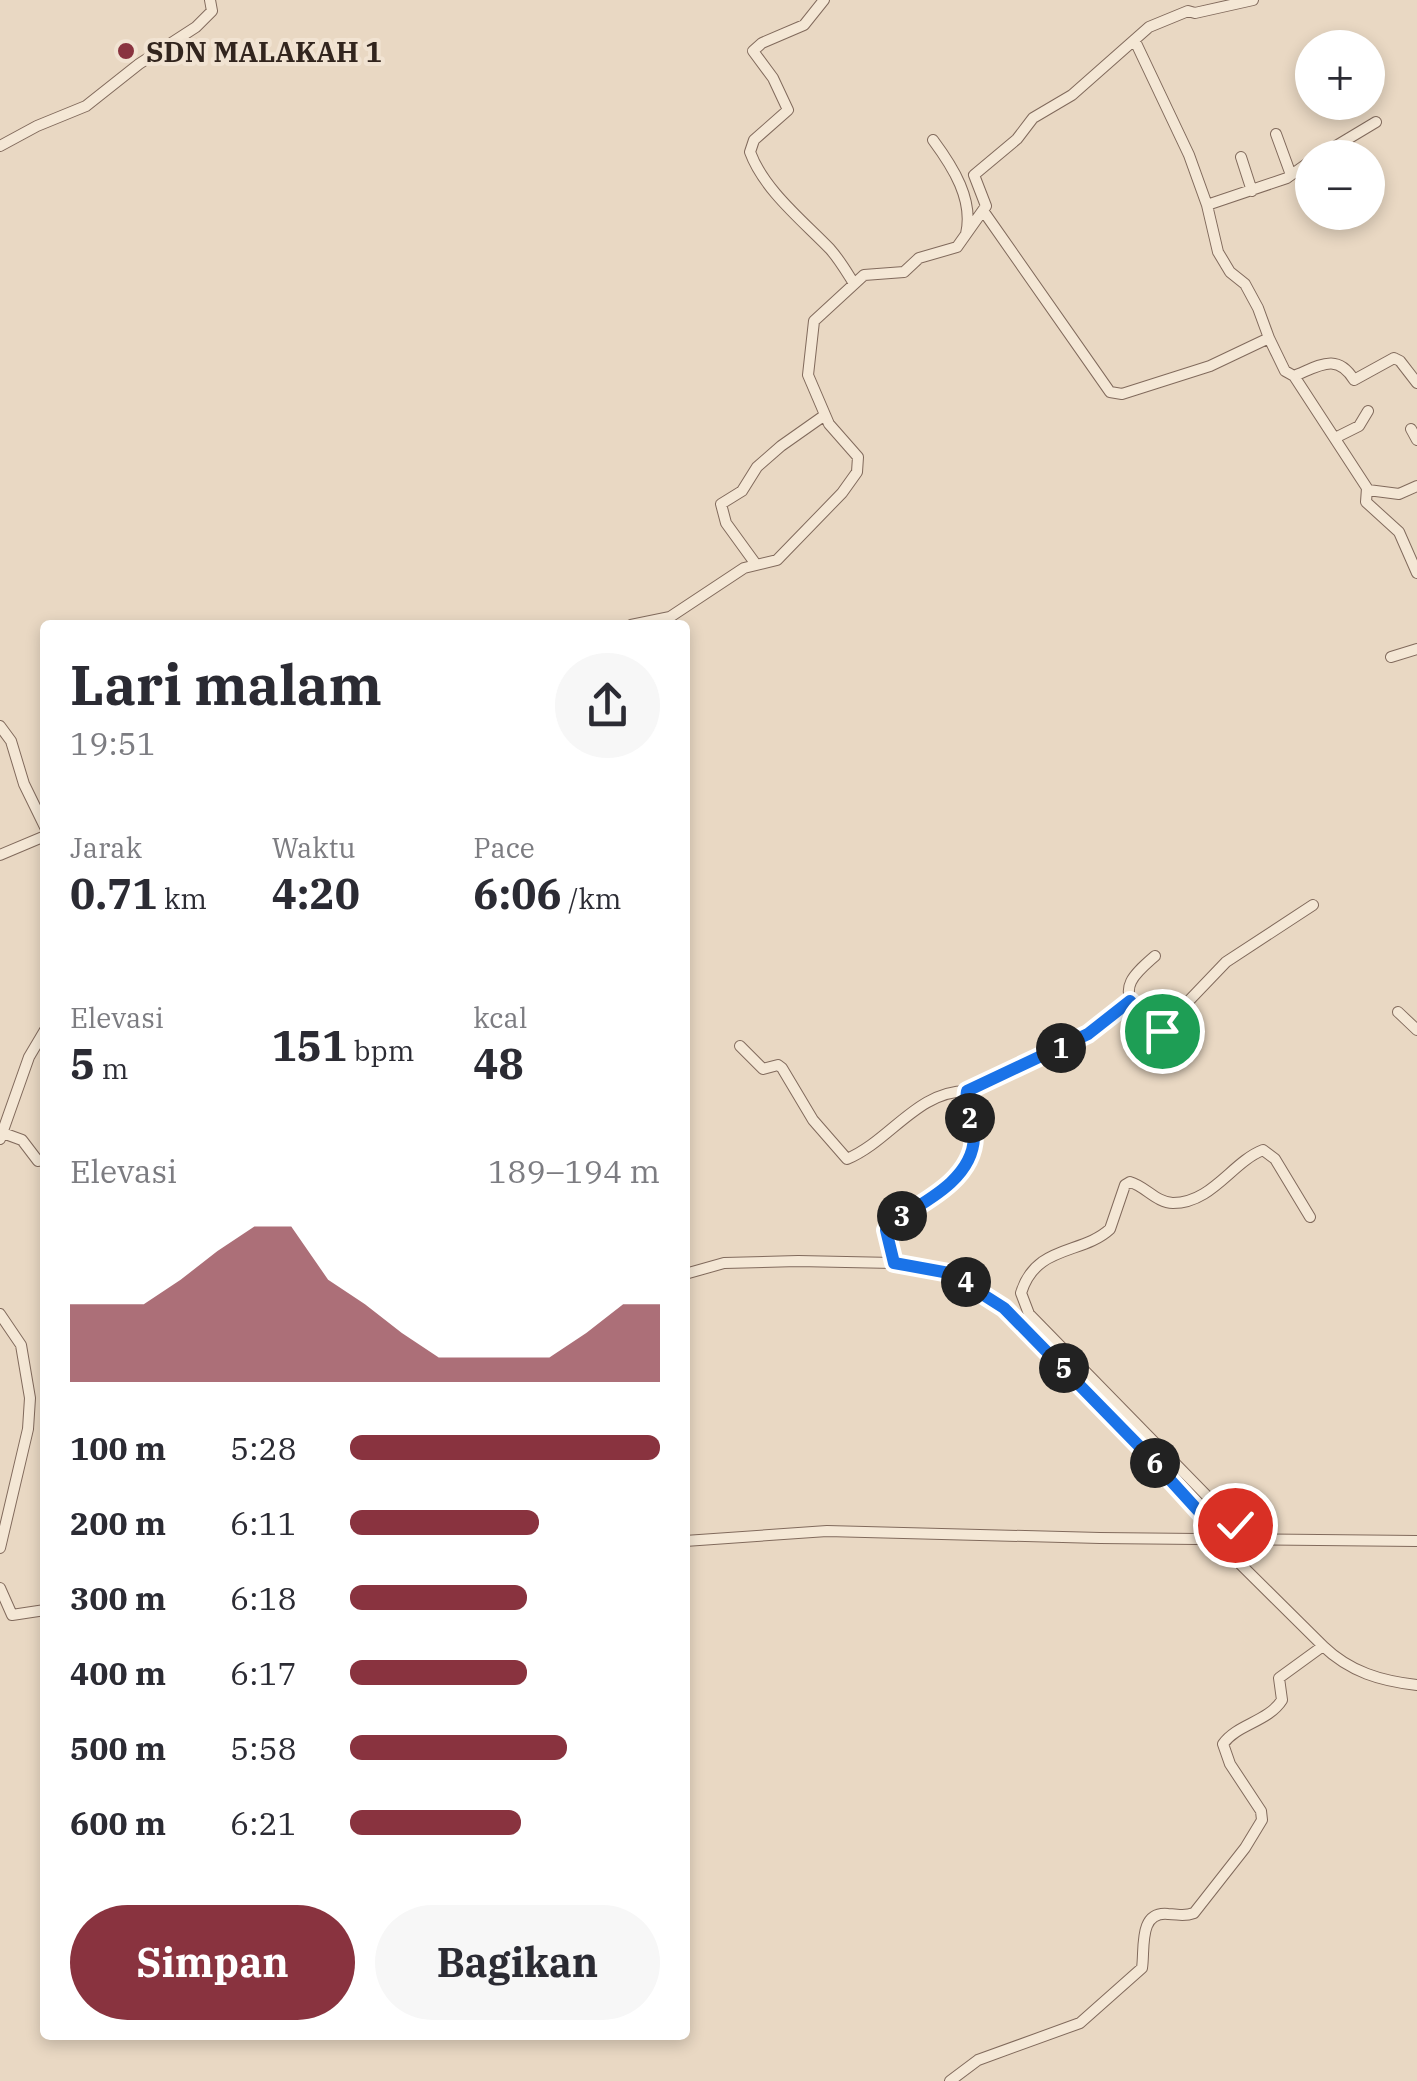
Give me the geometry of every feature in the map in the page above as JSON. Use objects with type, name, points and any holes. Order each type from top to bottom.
[{"type":"street","points":[[0,146],[86,106],[196,26],[212,11],[210,0]]},
{"type":"street","points":[[824,0],[804,25],[774,36],[753,52],[773,78],[788,110],[754,140],[750,152],[788,208],[832,252],[853,282]]},
{"type":"street","points":[[655,620],[670,617],[755,563],[777,560],[857,472],[856,452],[834,432],[808,375],[814,321],[866,274],[904,272],[919,258],[952,250],[984,212],[985,200],[974,175],[1011,145],[1040,112],[1072,95],[1157,23],[1204,6],[1253,0]]},
{"type":"street","points":[[1135,41],[1189,155],[1218,252],[1230,272],[1245,284],[1286,371],[1294,376],[1368,490],[1366,502],[1399,532],[1417,573]]},
{"type":"street","points":[[1346,140],[1376,122]]},
{"type":"street","points":[[1276,134],[1291,175]]},
{"type":"street","points":[[933,140],[964,193],[969,222],[966,237]]},
{"type":"street","points":[[1241,157],[1252,191]]},
{"type":"street","points":[[1207,205],[1295,172]]},
{"type":"street","points":[[984,212],[1110,392],[1132,391],[1210,366],[1269,338]]},
{"type":"street","points":[[1294,376],[1324,364],[1336,364],[1346,368],[1354,380],[1394,358],[1400,360],[1417,384]]},
{"type":"street","points":[[1335,438],[1359,426],[1368,411]]},
{"type":"street","points":[[755,563],[726,522],[721,504],[742,490],[757,467],[780,446],[825,415]]},
{"type":"street","points":[[1410,429],[1417,440]]},
{"type":"street","points":[[1368,490],[1400,494],[1417,486]]},
{"type":"street","points":[[1391,657],[1417,649]]},
{"type":"street","points":[[0,726],[11,741],[24,784],[40,812]]},
{"type":"street","points":[[0,855],[40,838]]},
{"type":"street","points":[[1154,956],[1128,984],[1130,1001],[1154,1031],[1162,1031],[1226,962],[1313,905]]},
{"type":"street","points":[[740,1046],[763,1069],[778,1065],[782,1068],[808,1114],[848,1160],[931,1100],[948,1092],[967,1091],[1088,1034],[1130,1001]]},
{"type":"street","points":[[1398,1012],[1417,1030]]},
{"type":"street","points":[[38,1160],[7,1136],[29,1057],[40,1038]]},
{"type":"street","points":[[894,1261],[886,1230],[889,1224],[947,1186],[967,1162],[974,1139],[967,1091]]},
{"type":"street","points":[[1244,1539],[1029,1314],[1022,1293],[1031,1272],[1042,1262],[1110,1229],[1125,1185],[1130,1182],[1140,1184],[1159,1198],[1176,1202],[1223,1182],[1263,1150],[1275,1159],[1310,1216]]},
{"type":"street","points":[[690,1273],[724,1263],[894,1261],[949,1273],[1004,1308],[1342,1663],[1362,1674],[1416,1686]]},
{"type":"street","points":[[0,1314],[21,1345],[30,1398],[28,1429],[0,1548]]},
{"type":"street","points":[[690,1542],[827,1531],[1417,1541]]},
{"type":"street","points":[[0,1588],[12,1615],[40,1611]]},
{"type":"street","points":[[950,2081],[978,2060],[1019,2048],[1039,2036],[1080,2022],[1142,1968],[1144,1931],[1151,1919],[1159,1914],[1194,1913],[1262,1820],[1258,1804],[1224,1755],[1224,1742],[1276,1709],[1282,1700],[1279,1678],[1323,1646]]},
{"type":"place","name":"SDN MALAKAH 1","points":[[126,51]]},
{"type":"route","points":[[1162,1031],[1154,1031],[1130,1001],[1088,1034],[967,1091],[974,1132],[967,1162],[947,1186],[889,1224],[886,1230],[894,1263],[949,1273],[987,1294],[1038,1340],[1224,1539],[1248,1539],[1235,1525]]}]
